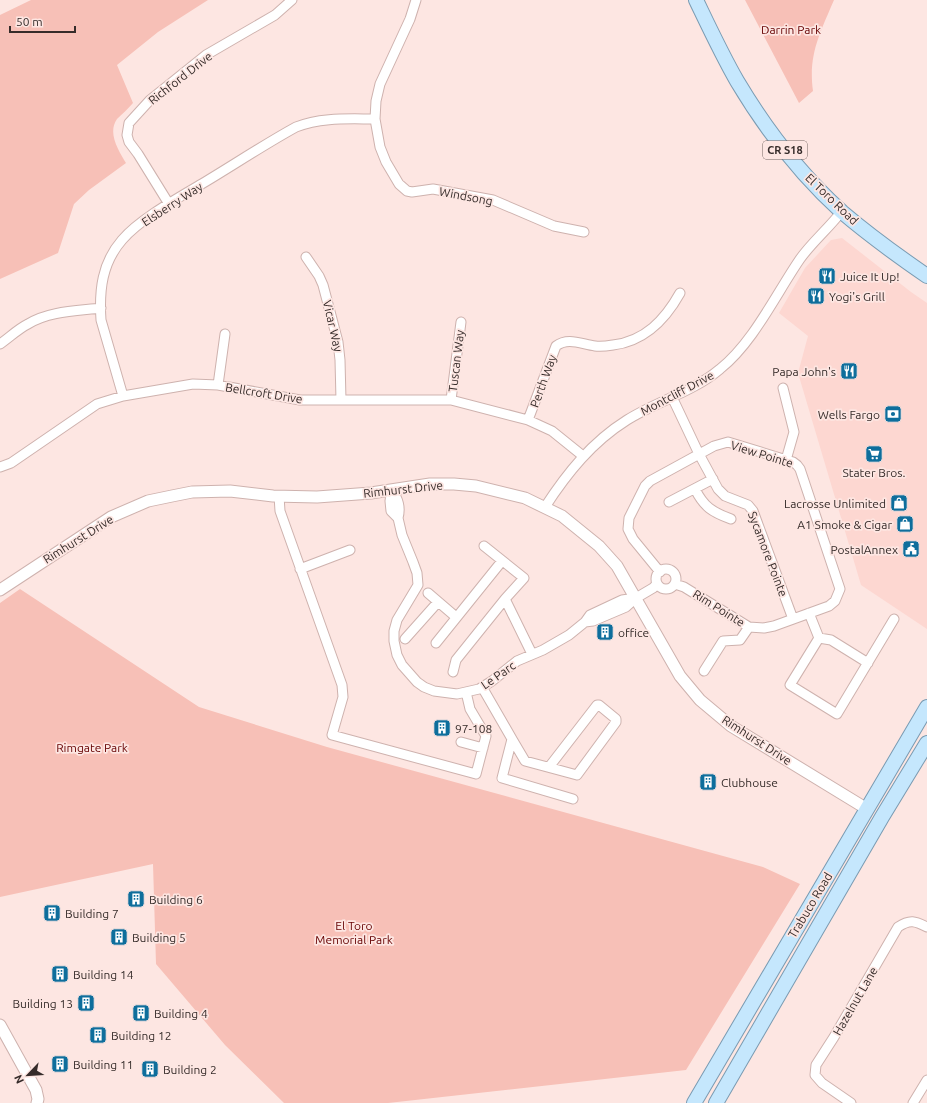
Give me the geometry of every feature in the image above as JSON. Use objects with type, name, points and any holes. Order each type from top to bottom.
[{"type":"main road","name":"El Toro Road","points":[[696,0],[722,53],[752,105],[810,180],[842,211],[898,256],[927,276]]},
{"type":"main road","name":"Trabuco Road","points":[[694,1103],[927,707]]},
{"type":"main road","name":"Trabuco Road","points":[[716,1103],[927,743]]},
{"type":"main road","points":[[844,883],[841,871],[865,828],[867,808],[875,806],[886,796],[900,776],[910,771]]},
{"type":"main road","points":[[770,1010],[768,995],[786,961],[788,954],[787,944]]},
{"type":"street","name":"Richford Drive","points":[[169,204],[129,142],[127,135],[129,123],[150,100],[206,55],[275,15],[292,0]]},
{"type":"street","name":"Windsong","points":[[416,0],[410,19],[380,84],[376,101],[375,119],[378,139],[386,162],[399,184],[407,191],[412,192],[433,189],[494,200],[554,226],[584,232]]},
{"type":"street","name":"Elsberry Way","points":[[123,396],[103,326],[100,308],[103,278],[113,254],[122,240],[133,230],[169,204],[286,133],[307,123],[323,120],[375,119]]},
{"type":"street","name":"Montcliff Drive","points":[[545,507],[583,456],[600,440],[627,420],[701,383],[720,370],[736,354],[750,336],[801,257],[842,211]]},
{"type":"street","name":"Vicar Way","points":[[306,257],[320,276],[337,336],[340,360],[341,400]]},
{"type":"street","name":"Perth Way","points":[[528,420],[556,346],[561,342],[567,341],[596,347],[604,347],[633,340],[646,333],[661,321],[680,293]]},
{"type":"street","points":[[0,344],[39,318],[60,312],[100,308]]},
{"type":"street","name":"Tuscan Way","points":[[451,400],[461,322]]},
{"type":"street","points":[[218,385],[225,334]]},
{"type":"street","name":"Bellcroft Drive","points":[[0,467],[11,463],[97,404],[123,396],[193,384],[218,385],[300,400],[451,400],[528,420],[552,431],[583,456]]},
{"type":"street","points":[[783,388],[794,432],[786,460]]},
{"type":"street","name":"Sycamore Pointe","points":[[672,397],[699,454],[721,493],[750,506],[753,511],[793,619]]},
{"type":"street","name":"View Pointe","points":[[699,454],[714,446],[728,442],[786,460],[797,465],[800,469],[840,589],[835,600],[829,606],[809,613]]},
{"type":"street","points":[[660,572],[630,534],[628,524],[629,518],[645,486],[650,480],[699,454]]},
{"type":"street","points":[[669,502],[713,479]]},
{"type":"street","name":"Rimhurst Drive","points":[[0,590],[111,517],[148,501],[192,492],[230,491],[279,496],[323,497],[392,490],[430,484],[476,486],[525,498],[562,516],[599,546],[617,566],[680,676],[700,700],[730,726],[867,808]]},
{"type":"street","points":[[695,489],[701,501],[714,513],[731,520]]},
{"type":"street","name":"Le Parc","points":[[392,490],[398,498],[400,511],[398,518],[402,535],[417,573],[418,585],[397,620],[394,631],[394,642],[397,655],[402,665],[409,674],[424,687],[444,693],[458,694],[482,687],[517,661],[555,644],[585,622],[593,621],[615,607],[626,607],[636,598]]},
{"type":"street","points":[[279,496],[280,511],[342,685],[343,697],[332,735],[476,774],[486,736],[470,709],[466,692]]},
{"type":"street","points":[[452,672],[456,660],[524,578],[484,546]]},
{"type":"street","points":[[300,570],[350,550]]},
{"type":"street","points":[[436,643],[502,560]]},
{"type":"street","points":[[636,598],[653,588],[657,584],[656,577],[660,572],[666,569],[670,570],[676,577],[675,584]]},
{"type":"street","name":"Rim Pointe","points":[[657,584],[666,590],[675,584],[684,587],[749,627],[764,628],[774,626],[809,613]]},
{"type":"street","points":[[428,593],[456,617]]},
{"type":"street","points":[[505,600],[532,654]]},
{"type":"street","points":[[406,639],[438,602]]},
{"type":"street","points":[[809,613],[819,638]]},
{"type":"street","points":[[819,638],[790,685],[837,714],[894,619]]},
{"type":"street","points":[[704,671],[723,641],[740,640],[749,627]]},
{"type":"street","points":[[819,638],[831,640],[868,663]]},
{"type":"street","points":[[482,687],[525,760],[578,775],[616,722],[616,719],[597,705],[550,767]]},
{"type":"street","points":[[512,739],[502,778],[573,799]]},
{"type":"street","points":[[461,742],[483,748]]},
{"type":"street","name":"Hazelnut Lane","points":[[851,1103],[822,1083],[815,1075],[816,1065],[898,927],[905,922],[914,921],[927,927]]},
{"type":"street","points":[[0,1025],[36,1090],[38,1101]]},
{"type":"street","points":[[914,1103],[927,1080]]},
{"type":"shaded area","points":[[842,238],[927,303],[927,629],[861,585],[798,373],[808,336],[779,313],[805,268],[831,240]]},
{"type":"green space","points":[[31,0],[208,0],[158,32],[117,65],[133,103],[117,119],[113,130],[115,142],[126,163],[89,190],[74,204],[58,253],[0,279],[0,15]]},
{"type":"green space","name":"Darrin Park","points":[[745,0],[834,0],[816,44],[812,66],[813,91],[799,103]]},
{"type":"green space","name":"El Toro Memorial Park","points":[[20,589],[199,707],[327,747],[763,867],[800,884],[686,1070],[388,1103],[284,1103],[225,1045],[156,964],[153,864],[0,897],[0,603]]},
{"type":"place","name":"Juice It Up!","points":[[827,276]]},
{"type":"place","name":"Yogi's Grill","points":[[816,296]]},
{"type":"place","name":"Papa John's","points":[[849,371]]},
{"type":"place","name":"Wells Fargo","points":[[893,414]]},
{"type":"place","name":"Stater Bros.","points":[[874,454]]},
{"type":"place","name":"Lacrosse Unlimited","points":[[899,503]]},
{"type":"place","name":"A1 Smoke & Cigar","points":[[905,524]]},
{"type":"place","name":"PostalAnnex","points":[[911,549]]},
{"type":"place","name":"office","points":[[605,632]]},
{"type":"place","name":"97-108","points":[[442,728]]},
{"type":"place","name":"Clubhouse","points":[[708,782]]},
{"type":"place","name":"Building 6","points":[[136,899]]},
{"type":"place","name":"Building 7","points":[[52,913]]},
{"type":"place","name":"Building 5","points":[[119,937]]},
{"type":"place","name":"Building 14","points":[[60,974]]},
{"type":"place","name":"Building 13","points":[[86,1003]]},
{"type":"place","name":"Building 4","points":[[141,1013]]},
{"type":"place","name":"Building 12","points":[[98,1035]]},
{"type":"place","name":"Building 11","points":[[60,1064]]},
{"type":"place","name":"Building 2","points":[[150,1069]]},
{"type":"park label","name":"Rimgate Park","points":[[92,747]]}]
